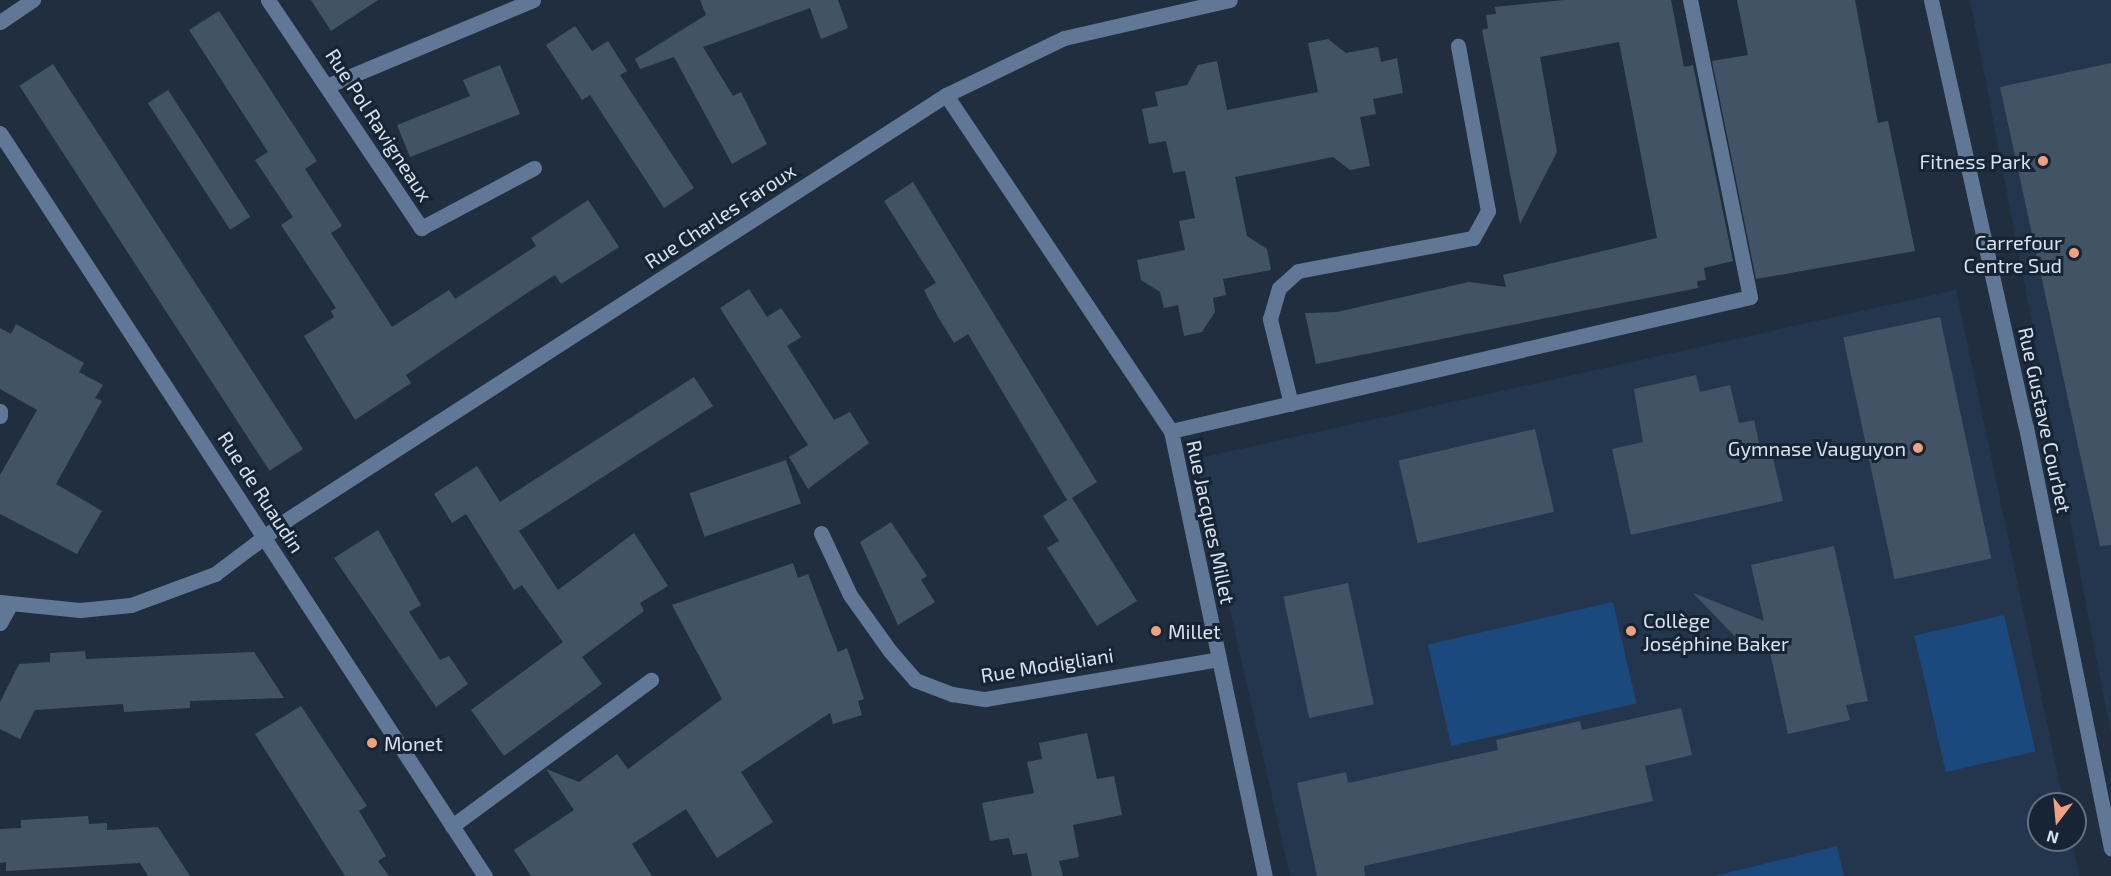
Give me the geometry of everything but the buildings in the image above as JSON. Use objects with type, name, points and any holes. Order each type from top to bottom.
[{"type":"street","points":[[0,22],[33,0]]},
{"type":"street","name":"Rue Pol Ravigneaux","points":[[268,0],[329,85],[421,228],[534,168]]},
{"type":"street","points":[[329,85],[533,0]]},
{"type":"street","name":"Rue Charles Faroux","points":[[5,603],[81,610],[131,605],[215,574],[265,536],[946,95],[1064,38],[1230,0]]},
{"type":"street","points":[[1171,431],[1750,297],[1690,0]]},
{"type":"street","name":"Rue Gustave Courbet","points":[[1931,0],[2026,427],[2111,849]]},
{"type":"street","points":[[1292,404],[1270,319],[1279,288],[1298,271],[1473,238],[1488,211],[1458,46]]},
{"type":"street","name":"Rue Jacques Millet","points":[[946,95],[1171,431],[1264,876]]},
{"type":"street","name":"Rue de Ruaudin","points":[[0,133],[485,876]]},
{"type":"street","points":[[0,411],[0,416]]},
{"type":"street","name":"Rue Modigliani","points":[[821,533],[850,595],[890,651],[915,680],[952,694],[985,699],[1219,658]]},
{"type":"street","points":[[0,623],[5,603]]},
{"type":"street","points":[[452,825],[651,680]]},
{"type":"shaded area","points":[[1970,0],[2111,0],[2111,734]]},
{"type":"shaded area","name":"Collège Joséphine Baker","points":[[1956,290],[2061,792],[2027,792],[2027,852],[2074,852],[2079,876],[1844,876],[1837,847],[1714,876],[1290,876],[1196,459]]},
{"type":"shaded area","points":[[1613,602],[1636,703],[1451,746],[1428,645]]},
{"type":"shaded area","points":[[2004,615],[2035,751],[1946,772],[1914,636]]},
{"type":"shaded area","points":[[1837,846],[1844,876],[1714,876]]},
{"type":"place","name":"Fitness Park","points":[[2043,161]]},
{"type":"place","name":"Carrefour Centre Sud","points":[[2074,253]]},
{"type":"place","name":"Gymnase Vauguyon","points":[[1918,448]]},
{"type":"place","name":"Millet","points":[[1156,631]]},
{"type":"place","name":"Collège Joséphine Baker","points":[[1631,631]]},
{"type":"place","name":"Monet","points":[[372,743]]}]
